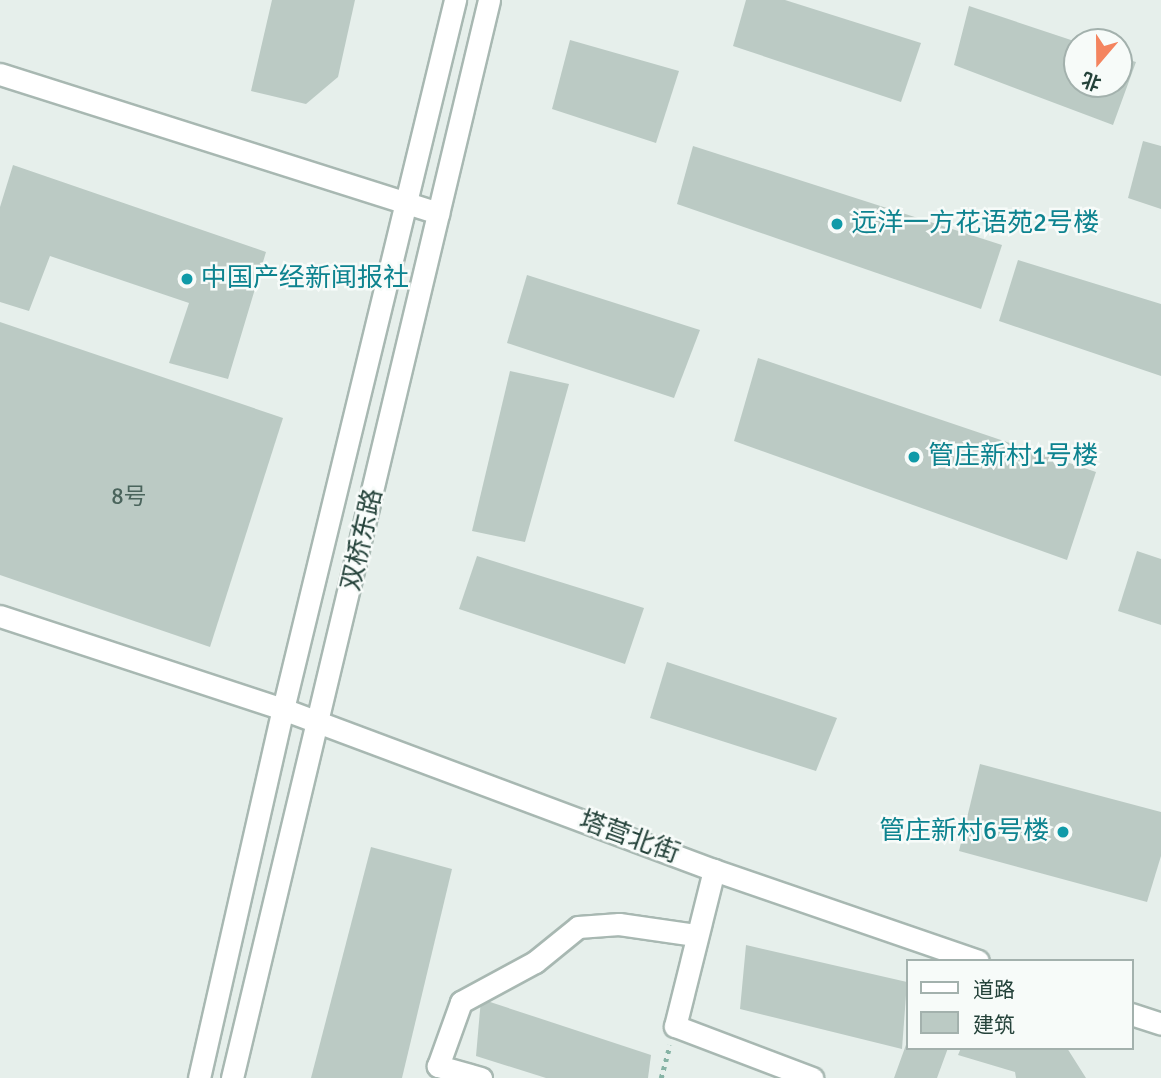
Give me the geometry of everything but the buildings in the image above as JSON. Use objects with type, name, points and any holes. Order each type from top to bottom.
[{"type":"street","name":"双桥东路","points":[[199,1078],[283,709],[455,0]]},
{"type":"street","name":"双桥东路","points":[[232,1078],[320,723],[489,0]]},
{"type":"street","points":[[0,75],[439,213]]},
{"type":"street","name":"塔营北街","points":[[0,616],[283,709],[714,870],[972,959]]},
{"type":"street","points":[[714,870],[695,934],[675,1026],[812,1078]]},
{"type":"street","points":[[481,1078],[437,1072],[461,1002],[535,962],[578,927],[619,924],[695,934]]},
{"type":"street","points":[[1133,1015],[1161,1024]]},
{"type":"path","points":[[661,1078],[675,1026]]},
{"type":"place","name":"远洋一方花语苑2号楼","points":[[837,224]]},
{"type":"place","name":"中国产经新闻报社","points":[[187,279]]},
{"type":"place","name":"管庄新村1号楼","points":[[914,457]]},
{"type":"place","name":"管庄新村6号楼","points":[[1063,832]]}]
